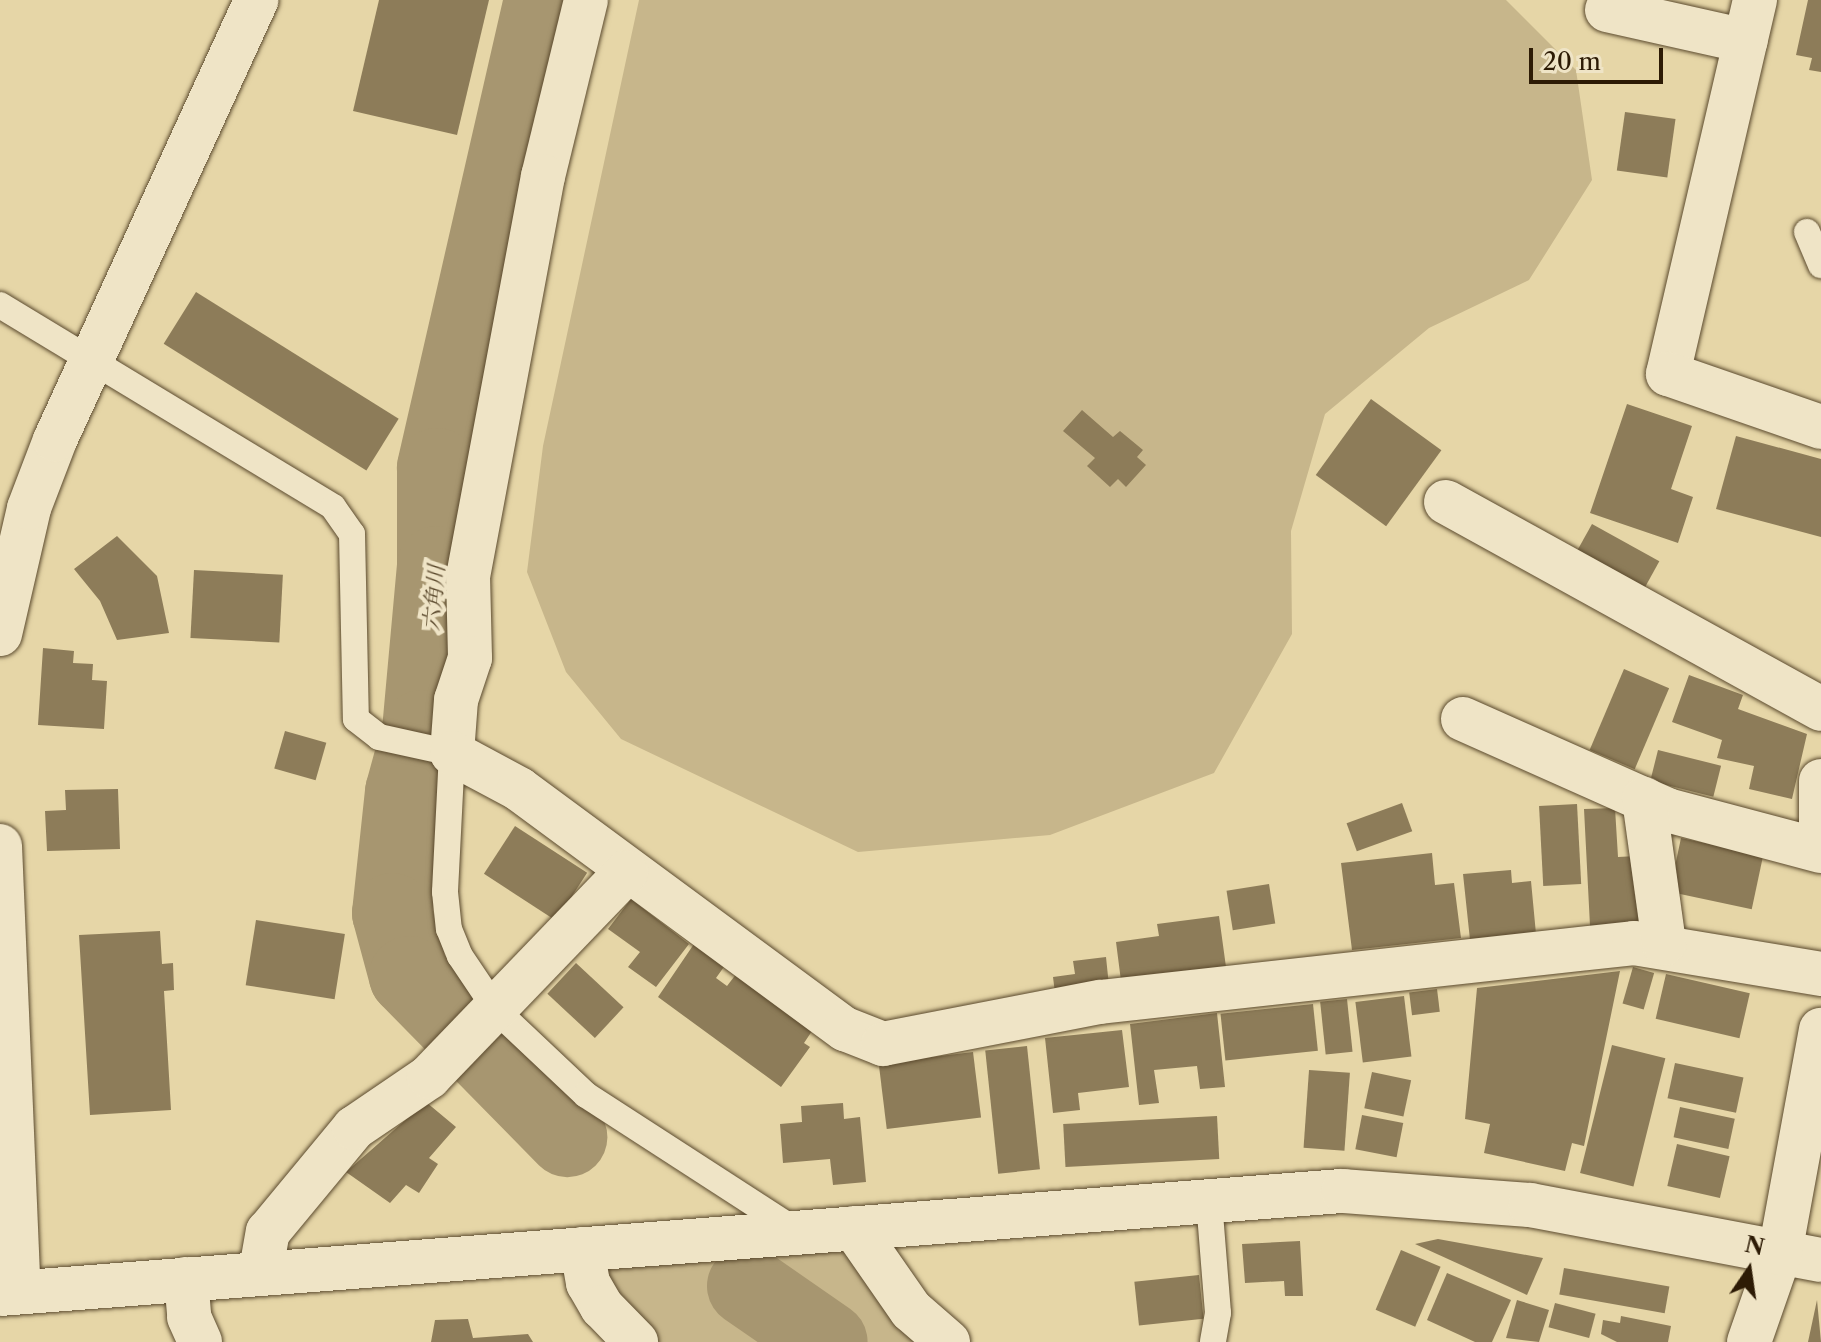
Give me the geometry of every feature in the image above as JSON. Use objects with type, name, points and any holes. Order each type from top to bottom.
[{"type":"street","points":[[0,634],[29,508],[89,361],[256,0]]},
{"type":"street","points":[[586,0],[547,161],[468,575],[470,658],[440,751],[519,789],[626,872],[845,1029],[883,1044],[1100,1002],[1582,947],[1664,944],[1821,974]]},
{"type":"street","points":[[1607,10],[1750,20],[1668,374],[1821,427]]},
{"type":"street","points":[[1446,502],[1821,709]]},
{"type":"street","points":[[1463,719],[1644,799],[1821,851]]},
{"type":"street","points":[[1821,781],[1821,829]]},
{"type":"street","points":[[1644,799],[1664,944]]},
{"type":"street","points":[[0,846],[10,1293],[261,1270],[1209,1201],[1403,1193],[1530,1205],[1800,1257]]},
{"type":"street","points":[[261,1270],[268,1232],[354,1128],[429,1077],[497,1011],[626,872]]},
{"type":"street","points":[[1749,1342],[1800,1257],[1821,1030]]},
{"type":"street","points":[[854,1228],[911,1310],[948,1342]]},
{"type":"street","points":[[582,1249],[588,1283],[602,1307],[636,1342]]},
{"type":"street","points":[[186,1279],[189,1317],[200,1342]]},
{"type":"lane","points":[[1807,232],[1821,265]]},
{"type":"lane","points":[[0,305],[333,507],[352,534],[356,719],[379,737],[440,751],[449,929],[497,1011],[586,1095],[797,1232]]},
{"type":"lane","points":[[1209,1201],[1218,1313],[1213,1342]]},
{"type":"shaded area","points":[[639,0],[1506,0],[1576,70],[1592,180],[1529,280],[1429,328],[1325,414],[1291,531],[1292,634],[1214,773],[1050,835],[858,852],[621,739],[566,672],[527,572],[543,446]]},
{"type":"shaded area","points":[[854,1228],[948,1342],[636,1342],[582,1249]]},
{"type":"building","points":[[379,0],[489,0],[457,135],[353,111]]},
{"type":"building","points":[[1808,0],[1821,0],[1821,72],[1809,70],[1812,58],[1796,55]]},
{"type":"building","points":[[1625,112],[1676,119],[1667,178],[1617,170]]},
{"type":"building","points":[[196,292],[399,419],[366,470],[164,344]]},
{"type":"building","points":[[1371,399],[1441,450],[1386,526],[1316,475]]},
{"type":"building","points":[[1627,404],[1692,426],[1671,489],[1693,497],[1678,543],[1590,513]]},
{"type":"building","points":[[1082,410],[1113,437],[1120,431],[1143,450],[1137,457],[1146,465],[1126,487],[1118,479],[1110,487],[1087,466],[1095,458],[1063,431]]},
{"type":"building","points":[[1736,436],[1821,459],[1821,537],[1716,509]]},
{"type":"building","points":[[1592,524],[1659,561],[1641,594],[1574,556]]},
{"type":"building","points":[[117,536],[157,576],[169,633],[117,640],[100,601],[74,569]]},
{"type":"building","points":[[194,570],[283,575],[279,643],[190,638]]},
{"type":"building","points":[[43,648],[74,651],[73,663],[93,664],[92,680],[107,681],[104,729],[38,725]]},
{"type":"building","points":[[1624,669],[1669,688],[1635,769],[1590,750]]},
{"type":"building","points":[[1689,675],[1743,695],[1738,709],[1807,734],[1792,799],[1749,789],[1754,766],[1717,758],[1722,740],[1672,722]]},
{"type":"building","points":[[285,731],[326,743],[316,780],[274,768]]},
{"type":"building","points":[[1658,750],[1721,766],[1713,797],[1650,781]]},
{"type":"building","points":[[118,789],[120,849],[47,851],[45,811],[66,810],[65,790]]},
{"type":"building","points":[[1402,803],[1412,831],[1357,851],[1347,823]]},
{"type":"building","points":[[1577,804],[1581,884],[1543,886],[1539,806]]},
{"type":"building","points":[[1615,808],[1618,857],[1637,856],[1640,924],[1590,926],[1584,809]]},
{"type":"building","points":[[515,826],[587,873],[556,921],[484,874]]},
{"type":"building","points":[[1681,838],[1763,855],[1752,909],[1670,892]]},
{"type":"building","points":[[1432,853],[1435,885],[1454,883],[1461,938],[1352,950],[1341,863]]},
{"type":"building","points":[[1511,870],[1512,883],[1531,881],[1536,934],[1470,940],[1463,874]]},
{"type":"building","points":[[1269,884],[1275,924],[1233,930],[1227,891]]},
{"type":"building","points":[[631,899],[689,944],[656,987],[628,967],[640,952],[608,929]]},
{"type":"building","points":[[1219,916],[1226,967],[1121,981],[1116,942],[1159,936],[1157,924]]},
{"type":"building","points":[[256,920],[345,934],[335,999],[246,985]]},
{"type":"building","points":[[160,931],[162,964],[173,963],[174,990],[164,991],[171,1110],[90,1115],[79,935]]},
{"type":"building","points":[[696,941],[726,964],[716,978],[727,986],[737,973],[814,1028],[804,1043],[810,1047],[781,1087],[658,997]]},
{"type":"building","points":[[1106,957],[1109,986],[1055,993],[1053,977],[1075,974],[1073,961]]},
{"type":"building","points":[[576,963],[624,1007],[595,1038],[547,994]]},
{"type":"building","points":[[1633,967],[1654,973],[1644,1010],[1623,1004]]},
{"type":"building","points":[[1620,971],[1584,1146],[1572,1143],[1565,1171],[1484,1153],[1490,1124],[1465,1119],[1477,988]]},
{"type":"building","points":[[1666,974],[1750,993],[1739,1038],[1656,1019]]},
{"type":"building","points":[[1437,989],[1440,1012],[1412,1015],[1409,992]]},
{"type":"building","points":[[1404,996],[1411,1057],[1363,1063],[1355,1002]]},
{"type":"building","points":[[1347,999],[1353,1052],[1326,1055],[1320,1002]]},
{"type":"building","points":[[1313,1004],[1318,1051],[1225,1060],[1221,1014]]},
{"type":"building","points":[[1217,1013],[1225,1087],[1200,1089],[1197,1066],[1154,1070],[1159,1103],[1139,1105],[1130,1024]]},
{"type":"building","points":[[1122,1030],[1129,1087],[1078,1093],[1080,1110],[1053,1113],[1045,1038]]},
{"type":"building","points":[[1612,1045],[1665,1058],[1633,1186],[1580,1173]]},
{"type":"building","points":[[1027,1046],[1040,1169],[998,1174],[985,1050]]},
{"type":"building","points":[[973,1052],[981,1118],[887,1129],[879,1064]]},
{"type":"building","points":[[1675,1063],[1743,1078],[1736,1113],[1668,1098]]},
{"type":"building","points":[[1309,1070],[1350,1073],[1344,1151],[1304,1148]]},
{"type":"building","points":[[1372,1072],[1411,1080],[1403,1117],[1364,1108]]},
{"type":"building","points":[[426,1102],[456,1127],[429,1158],[438,1164],[419,1193],[406,1185],[390,1203],[346,1172]]},
{"type":"building","points":[[843,1103],[844,1119],[860,1117],[866,1182],[833,1185],[830,1159],[783,1163],[780,1124],[802,1122],[801,1106]]},
{"type":"building","points":[[1680,1107],[1735,1119],[1728,1149],[1674,1137]]},
{"type":"building","points":[[1362,1115],[1403,1123],[1397,1157],[1355,1149]]},
{"type":"building","points":[[1217,1116],[1219,1159],[1065,1167],[1063,1124]]},
{"type":"building","points":[[1677,1144],[1730,1156],[1720,1198],[1667,1186]]},
{"type":"building","points":[[1438,1239],[1543,1258],[1527,1295],[1415,1244]]},
{"type":"building","points":[[1300,1241],[1303,1296],[1285,1296],[1284,1281],[1245,1283],[1242,1244]]},
{"type":"building","points":[[1401,1250],[1441,1267],[1415,1327],[1376,1310]]},
{"type":"building","points":[[1564,1268],[1669,1287],[1665,1313],[1559,1295]]},
{"type":"building","points":[[1447,1273],[1511,1300],[1492,1342],[1475,1342],[1427,1320]]},
{"type":"building","points":[[1199,1275],[1204,1319],[1139,1326],[1134,1282]]},
{"type":"building","points":[[1517,1300],[1549,1310],[1539,1342],[1506,1338]]},
{"type":"building","points":[[1817,1300],[1821,1342],[1808,1342]]},
{"type":"building","points":[[1555,1303],[1596,1314],[1589,1338],[1549,1327]]},
{"type":"building","points":[[1621,1316],[1671,1326],[1668,1342],[1617,1342],[1601,1334],[1603,1320],[1620,1323]]},
{"type":"building","points":[[468,1319],[473,1338],[528,1334],[533,1342],[431,1342],[435,1320]]},
{"type":"waterway","name":"六角川","points":[[544,0],[437,468],[437,566],[422,730],[405,792],[392,913],[409,976],[567,1137]]},
{"type":"waterway","name":"六角川","points":[[747,1286],[828,1342]]}]
